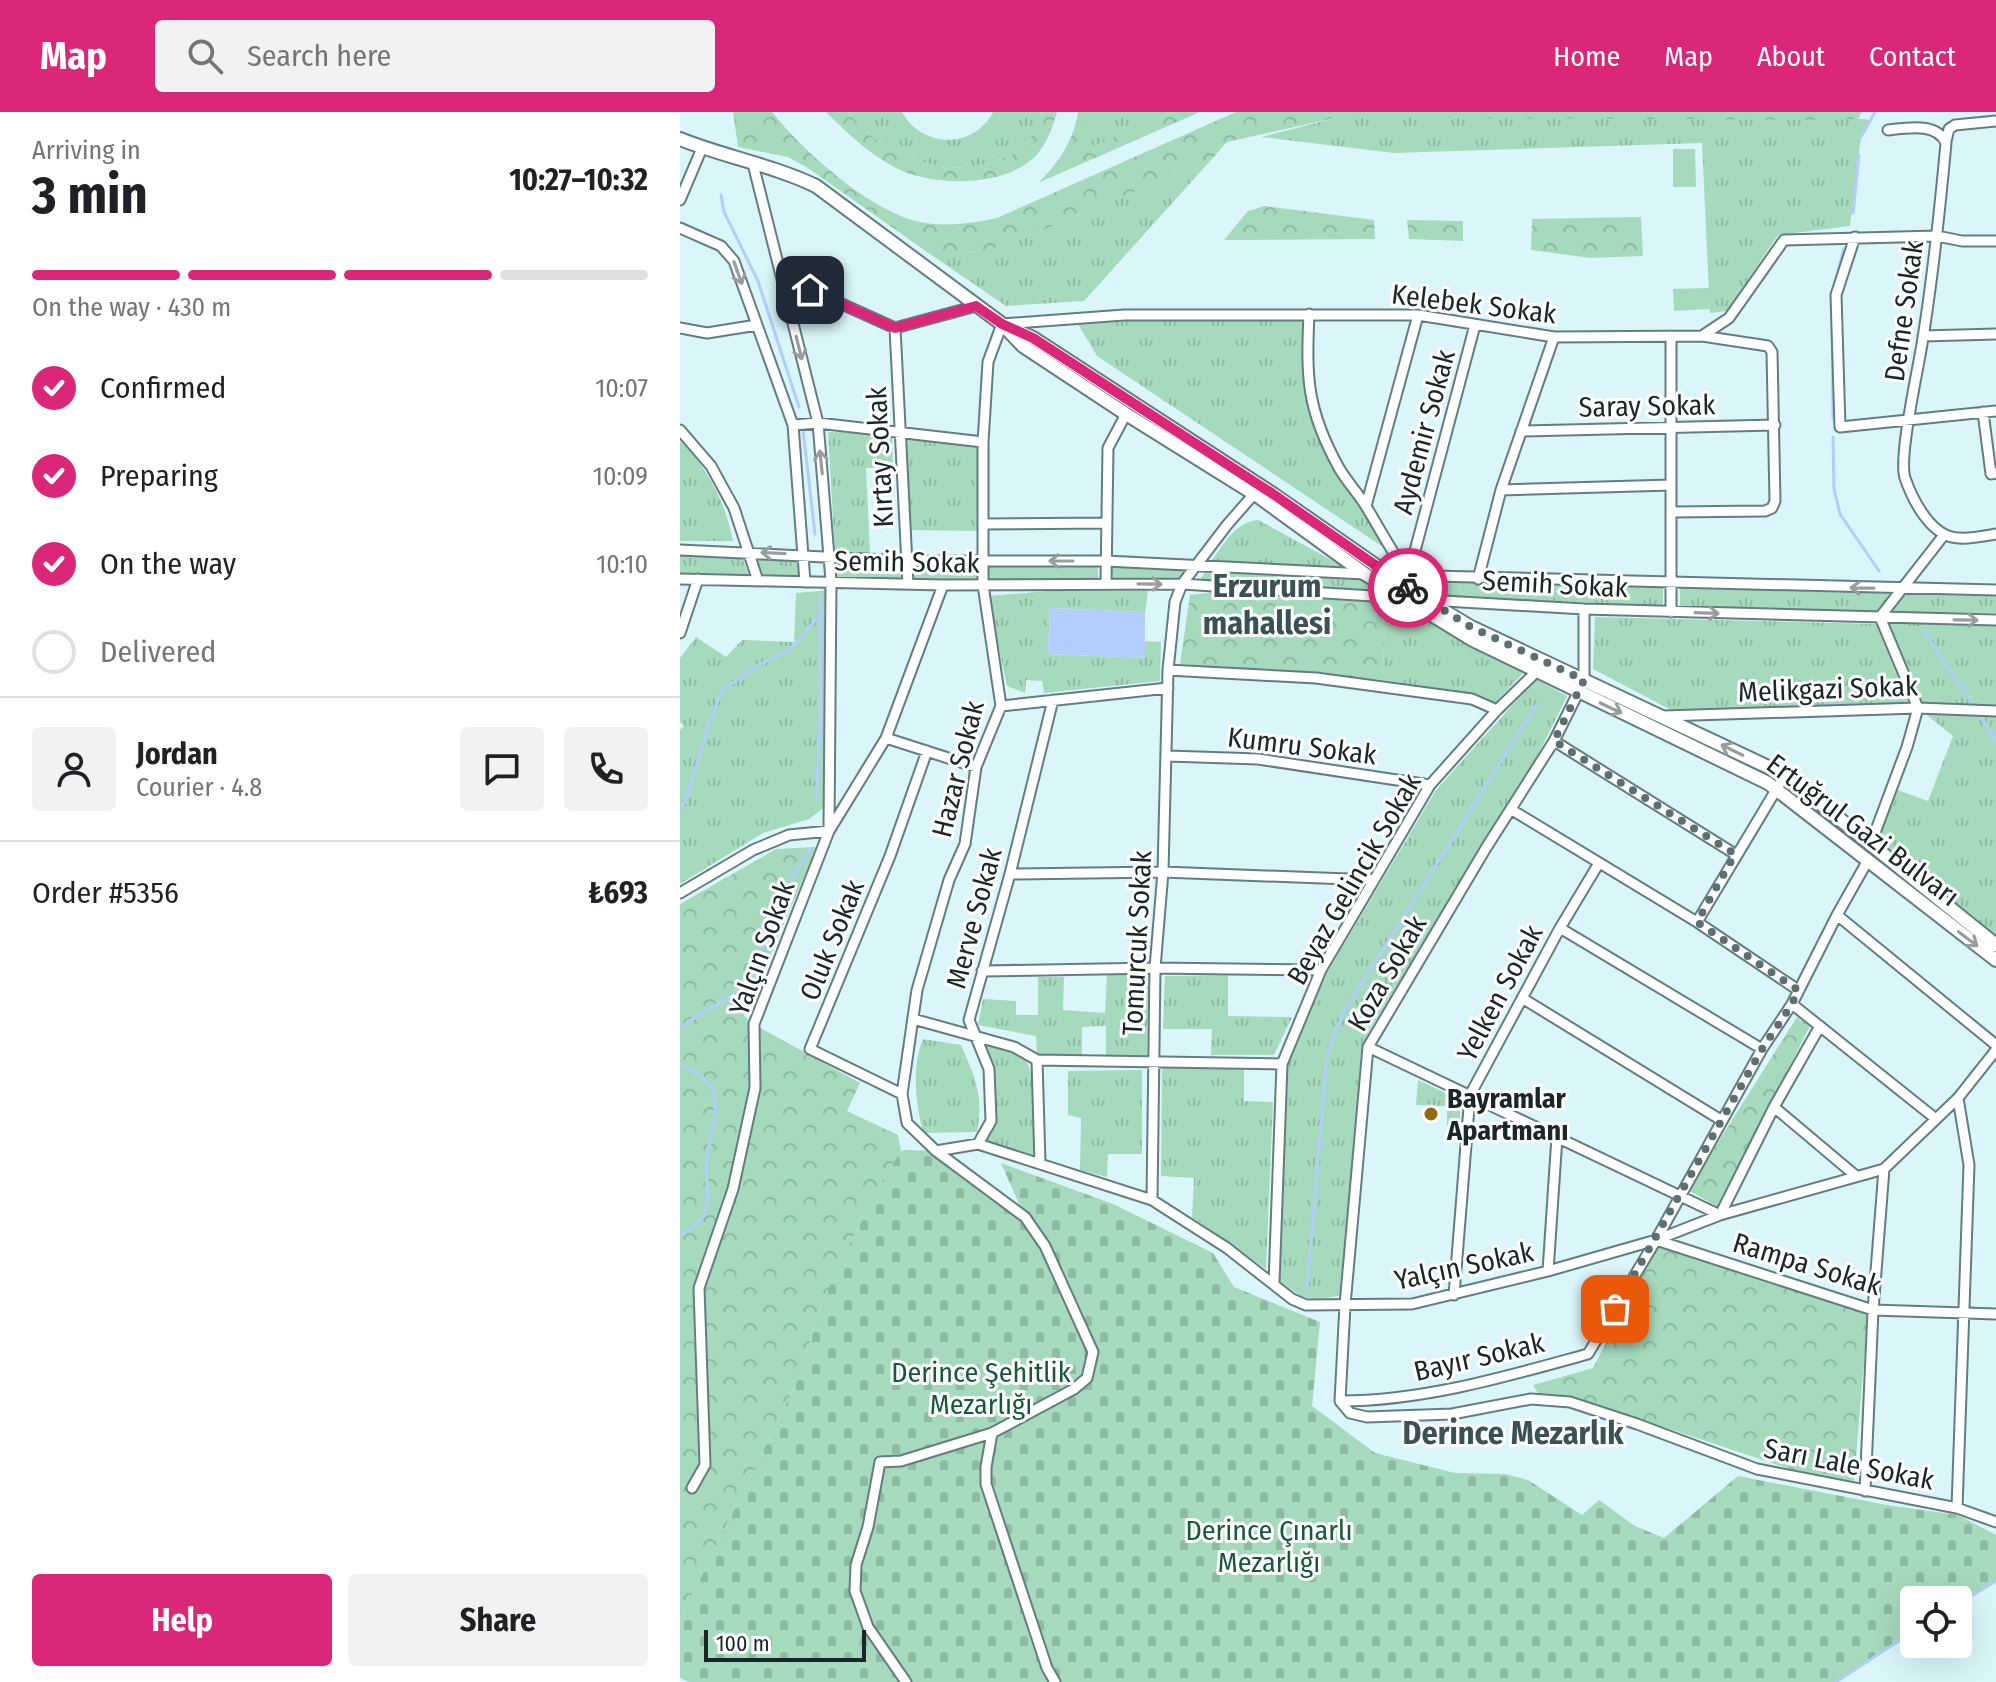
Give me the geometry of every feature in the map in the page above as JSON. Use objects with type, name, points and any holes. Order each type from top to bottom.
[{"type":"main road","name":"Ertuğrul Gazi Bulvarı","points":[[680,139],[786,172],[816,186],[1002,324],[1033,338],[1246,477],[1424,599],[1471,627],[1785,775],[1996,945]]},
{"type":"main road","name":"Ertuğrul Gazi Bulvarı","points":[[1002,324],[1023,346],[1254,494],[1365,574],[1406,587],[1471,639],[1775,788],[1996,960]]},
{"type":"street","points":[[1946,143],[1949,129],[1955,125],[1996,121]]},
{"type":"street","points":[[1888,130],[1932,129],[1943,136],[1946,143]]},
{"type":"street","name":"Defne Sokak","points":[[1944,535],[1927,520],[1904,476],[1903,453],[1937,236],[1946,143]]},
{"type":"street","points":[[680,200],[702,148]]},
{"type":"street","points":[[680,893],[753,850],[789,835],[829,831],[831,581],[818,423],[753,164]]},
{"type":"street","points":[[680,228],[721,246],[734,261],[793,425],[805,582]]},
{"type":"street","points":[[1702,336],[1729,318],[1784,240],[1937,236],[1962,241],[1996,241]]},
{"type":"street","points":[[1851,237],[1836,295],[1840,427],[1996,411]]},
{"type":"street","points":[[782,277],[895,328],[976,306]]},
{"type":"street","points":[[1309,314],[1307,368],[1314,415],[1340,470],[1366,506],[1392,553],[1406,587]]},
{"type":"street","name":"Kelebek Sokak","points":[[1002,324],[1124,315],[1418,315],[1554,337],[1702,336],[1768,346],[1772,352],[1775,425]]},
{"type":"street","points":[[1366,506],[1418,315]]},
{"type":"street","name":"Hazar Sokak","points":[[936,1151],[907,1123],[902,1094],[917,990],[949,880],[965,844],[976,767],[1001,706],[983,585],[983,442],[988,362],[1002,324]]},
{"type":"street","points":[[680,328],[707,333],[757,325]]},
{"type":"street","name":"Aydemir Sokak","points":[[1406,587],[1475,325]]},
{"type":"street","name":"Kırtay Sokak","points":[[895,328],[908,584]]},
{"type":"street","points":[[1923,336],[1996,334]]},
{"type":"street","points":[[1671,336],[1671,612]]},
{"type":"street","points":[[1478,579],[1501,490],[1554,337]]},
{"type":"street","points":[[1983,412],[1991,474],[1996,473]]},
{"type":"street","points":[[1106,583],[1108,448],[1126,414]]},
{"type":"street","points":[[793,425],[818,423],[983,442]]},
{"type":"street","points":[[1672,512],[1765,511],[1772,508],[1775,501],[1775,425]]},
{"type":"street","name":"Saray Sokak","points":[[1521,431],[1775,425]]},
{"type":"street","points":[[680,430],[711,466],[734,508],[758,581]]},
{"type":"street","points":[[1501,490],[1671,485]]},
{"type":"street","points":[[1182,584],[1254,494]]},
{"type":"street","points":[[983,524],[1107,523]]},
{"type":"street","points":[[1870,846],[1907,747],[1918,708],[1880,617],[1944,535],[1958,539],[1996,534]]},
{"type":"street","name":"Semih Sokak","points":[[680,550],[818,556],[830,562],[1106,561],[1388,575]]},
{"type":"street","points":[[804,568],[810,558],[818,556]]},
{"type":"street","points":[[804,568],[808,578],[818,582],[827,577],[830,562]]},
{"type":"street","name":"Semih Sokak","points":[[680,579],[943,585],[1106,583],[1406,587],[1478,579],[1996,590]]},
{"type":"street","points":[[680,633],[698,579]]},
{"type":"street","name":"Tomurcuk Sokak","points":[[1152,1200],[1155,968],[1163,872],[1168,670],[1175,602],[1182,584]]},
{"type":"street","name":"Yalçın Sokak","points":[[692,1488],[705,1465],[699,1288],[733,1189],[755,1088],[754,1024],[829,831],[886,738],[943,585]]},
{"type":"street","name":"Semih Sokak","points":[[1424,599],[1584,609],[1996,620]]},
{"type":"street","points":[[1584,609],[1584,680]]},
{"type":"street","points":[[1168,670],[1316,678],[1472,699],[1497,710]]},
{"type":"street","name":"Beyaz Gelincik Sokak","points":[[1274,1283],[1282,1064],[1321,970],[1430,785],[1497,710],[1535,673]]},
{"type":"street","name":"Koza Sokak","points":[[1340,1401],[1345,1305],[1368,1047],[1486,848],[1554,741],[1584,680]]},
{"type":"street","points":[[1001,706],[1168,688]]},
{"type":"street","name":"Merve Sokak","points":[[978,1144],[991,1121],[989,1069],[969,1020],[1010,874],[1053,700]]},
{"type":"street","name":"Melikgazi Sokak","points":[[1662,716],[1918,708],[1996,711]]},
{"type":"street","points":[[886,738],[976,767]]},
{"type":"street","points":[[1554,741],[1735,854]]},
{"type":"street","name":"Oluk Sokak","points":[[902,1094],[810,1049],[890,856],[927,751]]},
{"type":"street","name":"Kumru Sokak","points":[[1168,756],[1258,759],[1430,785]]},
{"type":"street","points":[[1697,922],[1785,775]]},
{"type":"street","points":[[1512,810],[1697,922],[1798,990]]},
{"type":"street","name":"Bayır Sokak","points":[[1340,1401],[1369,1401],[1426,1393],[1521,1373],[1588,1354],[1656,1240],[1762,1049],[1792,1004],[1867,862]]},
{"type":"street","name":"Yelken Sokak","points":[[1454,1295],[1470,1095],[1560,928],[1599,863]]},
{"type":"street","points":[[1010,874],[1163,872],[1374,880]]},
{"type":"street","points":[[1368,1047],[1720,1215],[1884,1169],[1958,1098],[1996,1047],[1837,915]]},
{"type":"street","points":[[1560,928],[1762,1049]]},
{"type":"street","points":[[982,971],[1155,968],[1321,970]]},
{"type":"street","points":[[1522,998],[1721,1120]]},
{"type":"street","points":[[1792,1004],[1936,1119]]},
{"type":"street","points":[[913,1019],[1014,1047],[1037,1060],[1282,1064]]},
{"type":"street","points":[[1720,1215],[1774,1107],[1820,1026]]},
{"type":"street","points":[[1037,1060],[1040,1164]]},
{"type":"street","name":"Sarı Lale Sokak","points":[[1340,1401],[1350,1413],[1367,1417],[1452,1414],[1531,1399],[1570,1402],[1757,1469],[1957,1508],[1969,1165],[1958,1098]]},
{"type":"street","points":[[1774,1107],[1856,1176]]},
{"type":"street","points":[[1548,1271],[1557,1137]]},
{"type":"street","name":"Yalçın Sokak","points":[[936,1151],[978,1144],[1152,1200],[1227,1248],[1292,1299],[1306,1305],[1412,1304],[1454,1295],[1656,1240],[1720,1215]]},
{"type":"street","points":[[906,1682],[868,1627],[855,1591],[856,1565],[868,1527],[880,1462],[901,1461],[992,1433],[1074,1389],[1087,1378],[1093,1352],[1045,1246],[1025,1217],[936,1151]]},
{"type":"street","points":[[1865,1491],[1873,1310],[1884,1169]]},
{"type":"street","name":"Rampa Sokak","points":[[1656,1240],[1873,1310],[1996,1314]]},
{"type":"street","points":[[992,1433],[986,1484],[1047,1668],[1055,1682]]},
{"type":"street","points":[[1957,1508],[1996,1522]]},
{"type":"green space","points":[[733,112],[772,112],[817,159],[855,190],[912,220],[944,224],[997,218],[1236,112],[1862,112],[1858,119],[1806,120],[1339,117],[1227,142],[1211,160],[1014,242],[972,252],[930,254],[808,168],[788,157],[738,147]]},
{"type":"green space","points":[[826,112],[847,112],[879,142],[911,158],[939,166],[968,167],[1015,153],[1030,137],[1042,112],[1057,112],[1046,141],[1026,164],[996,177],[960,181],[925,178],[894,167],[866,149]]},
{"type":"green space","points":[[847,112],[902,112],[922,133],[948,140],[973,133],[993,112],[1042,112],[1030,137],[1018,152],[982,165],[953,167],[925,163],[897,152],[874,138]]},
{"type":"green space","points":[[1078,112],[1087,112],[1073,154],[1174,112],[1200,112],[1038,183],[1064,151]]},
{"type":"green space","points":[[1087,112],[1174,112],[1072,155]]},
{"type":"green space","points":[[1339,117],[1870,120],[1861,136],[1850,226],[1778,235],[1727,311],[1710,313],[1702,143],[1394,153],[1261,137]]},
{"type":"green space","points":[[1673,149],[1695,149],[1696,187],[1673,187]]},
{"type":"green space","points":[[1211,160],[1084,301],[1006,306],[930,254],[970,253],[1014,242]]},
{"type":"green space","points":[[1265,206],[1374,220],[1375,239],[1224,240],[1248,211]]},
{"type":"green space","points":[[1641,217],[1643,256],[1591,258],[1531,250],[1532,219]]},
{"type":"green space","points":[[1407,220],[1463,221],[1463,241],[1409,239]]},
{"type":"green space","points":[[1709,288],[1710,309],[1674,311],[1673,289]]},
{"type":"green space","points":[[1309,314],[1314,416],[1392,553],[1097,356],[1074,317]]},
{"type":"green space","points":[[828,432],[892,433],[893,467],[866,468],[870,554],[835,552]]},
{"type":"green space","points":[[905,436],[981,444],[979,531],[910,530]]},
{"type":"green space","points":[[680,441],[699,462],[714,487],[726,513],[733,541],[680,541]]},
{"type":"green space","points":[[1258,520],[1350,570],[1212,560],[1237,529]]},
{"type":"green space","points":[[680,556],[742,557],[749,575],[680,573]]},
{"type":"green space","points":[[757,557],[800,559],[801,576],[760,575]]},
{"type":"green space","points":[[834,562],[903,564],[904,580],[834,578]]},
{"type":"green space","points":[[912,564],[978,565],[979,582],[912,581]]},
{"type":"green space","points":[[986,564],[1098,565],[1098,581],[986,581]]},
{"type":"green space","points":[[1112,566],[1188,569],[1180,582],[1110,581]]},
{"type":"green space","points":[[1207,569],[1360,576],[1380,592],[1198,583]]},
{"type":"green space","points":[[1416,580],[1663,588],[1663,606],[1437,596]]},
{"type":"green space","points":[[1680,588],[1892,592],[1877,611],[1680,606]]},
{"type":"green space","points":[[831,590],[829,804],[809,819],[763,833],[680,884],[680,730],[684,726],[680,722],[680,658],[696,637],[726,657],[742,640],[794,642],[796,593]]},
{"type":"green space","points":[[1232,590],[1387,599],[1382,680],[1180,664],[1190,595]]},
{"type":"green space","points":[[1047,591],[1148,591],[1145,612],[1050,608],[1048,654],[1144,658],[1145,641],[1161,642],[1160,681],[1044,693],[1042,681],[1026,680],[1025,693],[1007,686],[988,596]]},
{"type":"green space","points":[[1904,592],[1996,594],[1996,613],[1890,612]]},
{"type":"green space","points":[[1387,599],[1524,672],[1493,705],[1475,694],[1382,680]]},
{"type":"green space","points":[[1302,603],[1332,605],[1331,621],[1300,619]]},
{"type":"green space","points":[[1595,617],[1876,624],[1909,704],[1673,711],[1593,669]]},
{"type":"green space","points":[[1880,617],[1996,620],[1996,946],[1870,846],[1892,788],[1928,801],[1953,736],[1918,708]]},
{"type":"green space","points":[[1536,679],[1567,696],[1533,765],[1369,1031],[1361,1053],[1343,1295],[1322,1299],[1301,1296],[1277,1279],[1287,1064],[1327,973],[1436,790]]},
{"type":"green space","points":[[817,847],[744,1016],[860,1083],[847,1111],[898,1135],[901,1151],[878,1188],[824,1297],[798,1380],[680,1620],[680,904],[776,849]]},
{"type":"green space","points":[[1107,975],[1149,975],[1147,1056],[1106,1056],[1106,1026],[1082,1027],[1082,1057],[1037,1057],[1036,1036],[978,1025],[983,999],[1016,1001],[1016,1015],[1038,1015],[1038,977],[1064,977],[1063,1010],[1105,1013]]},
{"type":"green space","points":[[1228,975],[1228,1016],[1292,1017],[1274,1055],[1211,1055],[1212,1029],[1163,1029],[1165,976]]},
{"type":"green space","points":[[1797,1017],[1810,1026],[1718,1207],[1688,1190]]},
{"type":"green space","points":[[923,1039],[961,1045],[977,1087],[977,1132],[923,1133],[916,1086],[917,1062]]},
{"type":"green space","points":[[981,1042],[1014,1051],[1028,1065],[1034,1090],[1033,1158],[987,1141],[997,1122],[994,1067]]},
{"type":"green space","points":[[1162,1068],[1244,1069],[1244,1101],[1273,1102],[1266,1269],[1192,1217],[1194,1178],[1161,1176]]},
{"type":"green space","points":[[1142,1070],[1142,1154],[1108,1154],[1107,1177],[1080,1170],[1081,1118],[1068,1115],[1068,1071]]},
{"type":"green space","points":[[1418,1080],[1460,1100],[1460,1126],[1447,1126],[1447,1106],[1416,1105]]},
{"type":"green space","points":[[901,1151],[936,1151],[1024,1215],[1001,1163],[1113,1204],[1213,1253],[1234,1287],[1320,1322],[1312,1406],[1375,1453],[1455,1473],[1506,1474],[1528,1480],[1582,1515],[1599,1500],[1635,1526],[1664,1538],[1738,1476],[1887,1505],[1958,1515],[1996,1535],[1996,1581],[1972,1596],[1972,1586],[1900,1586],[1900,1640],[1836,1682],[689,1682],[680,1678],[680,1620],[798,1380],[824,1297],[878,1188]]},
{"type":"green space","points":[[1657,1247],[1868,1313],[1854,1481],[1805,1474],[1571,1396],[1539,1395],[1533,1385],[1593,1368]]},
{"type":"water","points":[[1050,608],[1145,612],[1145,658],[1048,654]]},
{"type":"waterway","points":[[1861,137],[1875,112]]},
{"type":"waterway","points":[[1853,213],[1859,155]]},
{"type":"waterway","points":[[721,195],[724,212],[758,281],[799,407]]},
{"type":"waterway","points":[[1833,291],[1844,248]]},
{"type":"waterway","points":[[1832,311],[1833,419]]},
{"type":"waterway","points":[[803,430],[815,534]]},
{"type":"waterway","points":[[1833,437],[1834,489],[1840,514],[1879,571]]},
{"type":"waterway","points":[[816,800],[820,726],[820,596]]},
{"type":"waterway","points":[[680,809],[722,690],[757,666],[789,650],[822,613]]},
{"type":"waterway","points":[[1923,630],[1971,701]]},
{"type":"waterway","points":[[1307,1288],[1327,1055],[1342,1015],[1537,704]]},
{"type":"waterway","points":[[1982,718],[1996,742]]},
{"type":"waterway","points":[[680,1029],[751,980],[791,879],[810,849]]},
{"type":"waterway","points":[[680,1064],[708,1082],[715,1100],[715,1119],[706,1165],[706,1209],[696,1224],[680,1235]]},
{"type":"waterway","points":[[1972,1596],[1996,1581]]},
{"type":"waterway","points":[[1836,1682],[1900,1640]]},
{"type":"way so far","points":[[1408,588],[1471,627],[1584,680],[1554,741],[1735,854],[1697,922],[1798,990],[1615,1309]]},
{"type":"place","name":"Bayramlar Apartmanı","points":[[1431,1114]]},
{"type":"district","name":"Erzurum mahallesi","points":[[1267,604]]},
{"type":"district","name":"Derince Mezarlık","points":[[1513,1433]]},
{"type":"route","points":[[810,290],[895,328],[976,306],[1002,324],[1033,338],[1273,494],[1408,588]]},
{"type":"park label","name":"Derince Şehitlik Mezarlığı","points":[[981,1388]]},
{"type":"park label","name":"Derince Çınarlı Mezarlığı","points":[[1269,1546]]}]
